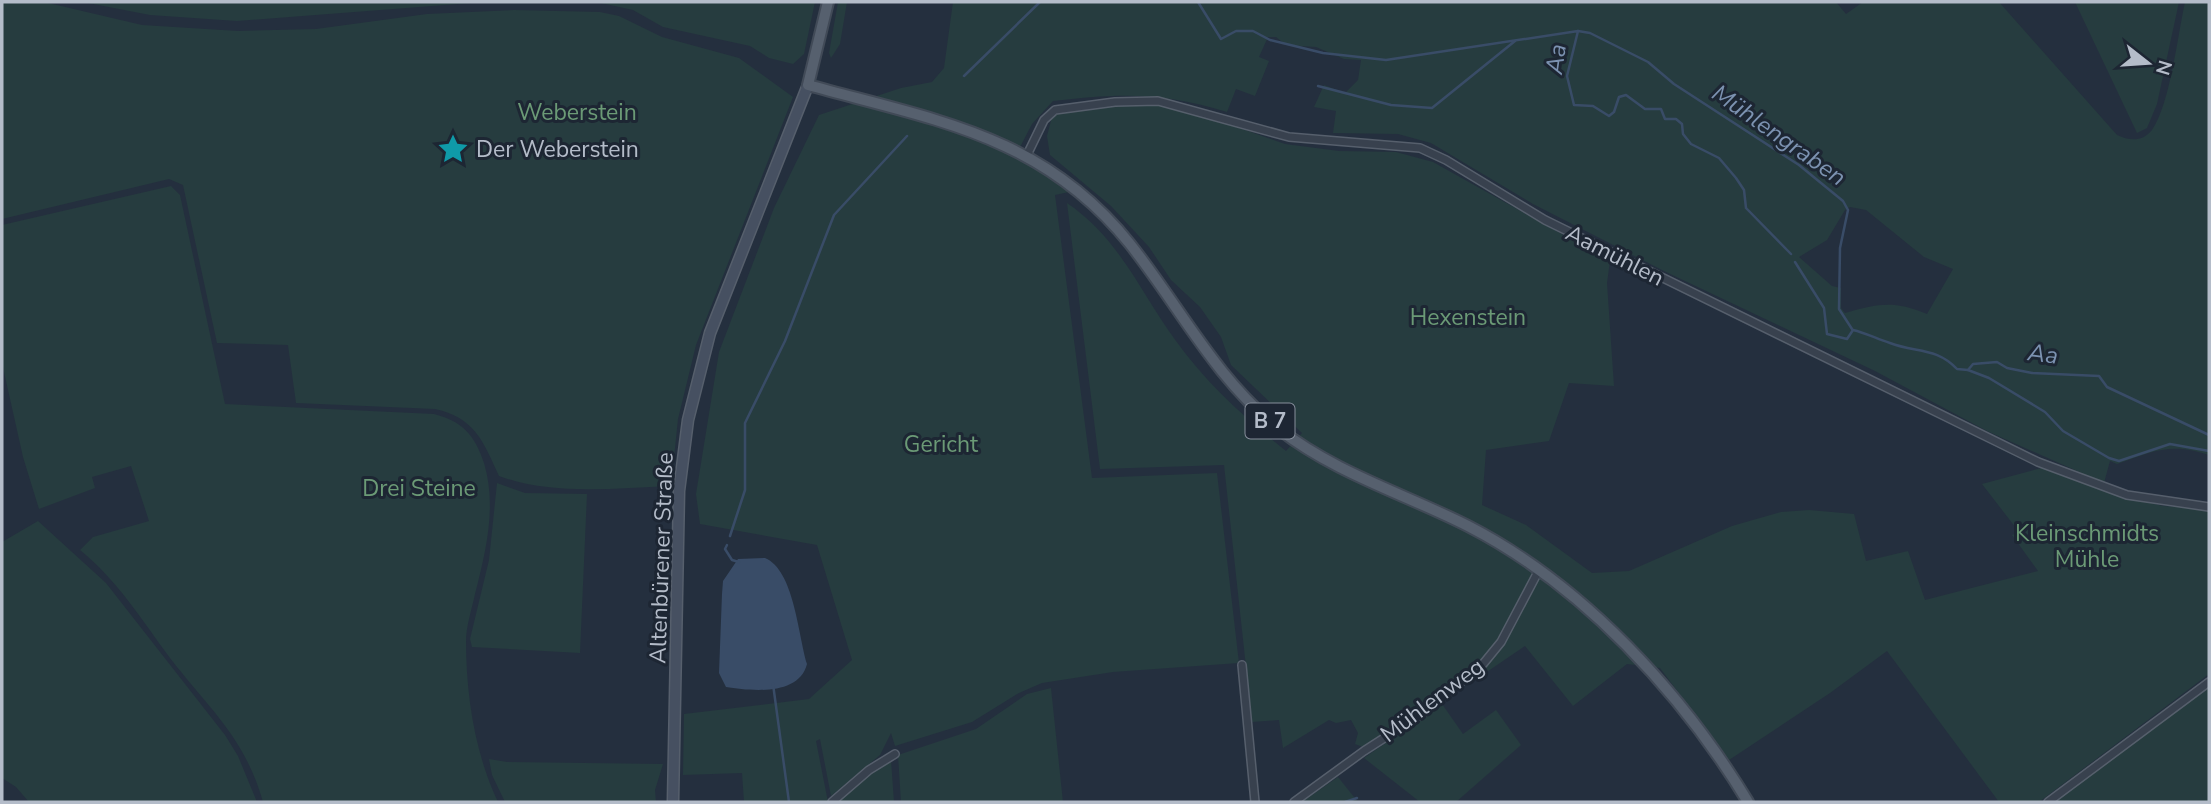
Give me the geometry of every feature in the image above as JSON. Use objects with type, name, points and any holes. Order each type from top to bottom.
[{"type":"main road","points":[[808,85],[828,2]]},
{"type":"main road","name":"B 7","points":[[808,85],[974,131],[1027,155],[1061,178],[1101,211],[1130,244],[1226,378],[1280,430],[1347,471],[1470,527],[1539,570],[1567,591],[1590,610],[1695,724],[1748,802]]},
{"type":"street","name":"Altenbürener Straße","points":[[673,802],[678,491],[688,421],[710,333],[808,85]]},
{"type":"street","name":"Aamühlen","points":[[1027,155],[1045,120],[1055,110],[1149,101],[1181,105],[1289,137],[1420,148],[1556,225],[2038,462],[2127,495],[2209,507]]},
{"type":"street","name":"Mühlenweg","points":[[1294,802],[1475,673],[1501,642],[1539,570]]},
{"type":"street","points":[[1242,665],[1255,802]]},
{"type":"street","points":[[2049,802],[2209,682]]},
{"type":"street","points":[[832,802],[870,770],[895,754]]},
{"type":"green space","name":"Weberstein","points":[[2,2],[44,2],[142,25],[238,31],[316,29],[427,14],[514,10],[600,12],[619,16],[662,37],[739,58],[793,97],[696,345],[678,419],[671,486],[584,489],[520,482],[499,476],[476,433],[460,418],[449,413],[435,409],[296,403],[288,345],[217,343],[183,185],[169,179],[2,219]]},
{"type":"green space","points":[[83,2],[484,2],[237,21],[150,15]]},
{"type":"green space","points":[[553,2],[815,2],[804,54],[793,64],[769,58],[750,46],[663,27],[633,10],[601,3]]},
{"type":"green space","points":[[838,2],[847,2],[840,44],[831,58],[829,53]]},
{"type":"green space","name":"Gericht","points":[[953,2],[1836,2],[1846,14],[1863,2],[1999,2],[2117,135],[2136,139],[2144,137],[2152,130],[2164,104],[2185,2],[2209,2],[2209,455],[2173,449],[2152,452],[2117,464],[2110,461],[2104,483],[1987,431],[1875,371],[1664,271],[1533,204],[1431,143],[1398,134],[1333,133],[1336,111],[1314,107],[1324,85],[1345,93],[1358,80],[1361,60],[1344,59],[1316,47],[1286,45],[1276,37],[1268,37],[1259,57],[1269,61],[1255,96],[1236,89],[1227,112],[1204,105],[1140,96],[1053,101],[1032,124],[1018,151],[1069,192],[1055,195],[1092,478],[1217,473],[1239,663],[1113,672],[1042,683],[1019,693],[972,722],[895,746],[891,733],[880,755],[831,796],[820,739],[816,741],[828,802],[744,802],[742,773],[683,775],[684,714],[809,699],[852,660],[817,545],[700,524],[696,494],[719,352],[774,208],[819,115],[901,88],[932,82],[944,68]],"holes":[[[1850,207],[1866,210],[1924,257],[1953,269],[1927,314],[1895,305],[1867,307],[1845,313],[1841,308],[1841,288],[1832,286],[1799,257],[1827,240],[1845,210]]]},
{"type":"green space","points":[[2075,2],[2179,2],[2157,104],[2147,128],[2137,133]]},
{"type":"green space","points":[[1152,103],[1186,109],[1285,144],[1339,151],[1396,152],[1433,162],[1610,261],[1607,283],[1614,386],[1569,383],[1549,441],[1486,450],[1482,505],[1526,525],[1592,573],[1629,571],[1732,526],[1781,512],[1809,510],[1854,514],[1866,561],[1908,551],[1925,600],[2038,571],[2012,535],[2019,532],[1982,484],[2041,468],[2113,494],[2163,506],[2209,509],[2209,674],[2039,802],[1999,802],[1887,651],[1830,693],[1729,760],[1660,668],[1627,664],[1573,706],[1525,646],[1475,680],[1472,664],[1437,695],[1363,747],[1355,744],[1358,733],[1351,720],[1336,723],[1329,720],[1283,748],[1279,720],[1252,722],[1224,465],[1100,469],[1067,203],[1085,217],[1115,250],[1176,341],[1200,372],[1227,400],[1286,451],[1302,433],[1231,365],[1221,337],[1200,307],[1171,280],[1149,247],[1111,206],[1050,155],[1047,136],[1052,117],[1060,112],[1105,104]]},
{"type":"green space","name":"Drei Steine","points":[[171,186],[180,195],[225,404],[434,414],[460,425],[472,437],[488,479],[490,512],[486,545],[467,629],[466,661],[473,724],[483,764],[498,802],[263,802],[236,741],[117,587],[80,550],[93,537],[149,521],[131,466],[92,477],[95,488],[39,509],[23,457],[2,363],[2,225]]},
{"type":"green space","points":[[497,483],[525,493],[587,494],[580,653],[472,647],[470,639],[489,560]]},
{"type":"green space","points":[[38,521],[106,583],[225,735],[238,756],[257,802],[29,802],[16,787],[2,778],[2,542]]},
{"type":"green space","points":[[2209,684],[2209,802],[2052,802]]},
{"type":"green space","points":[[1051,688],[1063,802],[901,802],[898,755],[976,729],[1027,694]]},
{"type":"green space","points":[[1442,704],[1463,734],[1496,710],[1521,745],[1456,802],[1420,802],[1364,758]]},
{"type":"green space","points":[[489,759],[507,762],[663,764],[655,790],[656,802],[505,802],[492,775]]},
{"type":"green space","points":[[891,760],[894,802],[837,802],[848,789]]},
{"type":"green space","points":[[1338,777],[1358,802],[1302,802]]},
{"type":"water","points":[[765,558],[783,575],[789,589],[807,664],[795,682],[785,686],[761,690],[726,687],[719,673],[723,581],[738,559]]},
{"type":"waterway","points":[[964,76],[1040,2]]},
{"type":"waterway","name":"Aa","points":[[1198,2],[1221,39],[1236,31],[1253,31],[1270,40],[1323,53],[1386,60],[1578,31],[1567,76],[1574,105],[1593,106],[1609,116],[1614,112],[1619,97],[1626,95],[1645,109],[1661,109],[1665,119],[1676,119],[1682,124],[1683,134],[1691,144],[1719,158],[1744,190],[1746,208],[1791,254]]},
{"type":"waterway","name":"Mühlengraben","points":[[1578,31],[1590,33],[1648,62],[1674,84],[1799,165],[1843,201],[1848,210],[1840,248],[1839,309],[1852,329]]},
{"type":"waterway","name":"Mühlengraben","points":[[1318,86],[1391,105],[1432,108],[1515,41]]},
{"type":"waterway","points":[[730,536],[745,490],[745,423],[785,341],[834,215],[907,136]]},
{"type":"waterway","name":"Aa","points":[[1795,262],[1824,308],[1827,334],[1847,339],[1853,330],[1858,331],[1941,357],[1957,369],[1968,370],[1973,364],[1997,362],[2007,368],[2032,373],[2099,376],[2107,387],[2209,435]]},
{"type":"waterway","name":"Mühlengraben","points":[[1968,370],[1989,378],[2045,412],[2063,431],[2109,458],[2119,461],[2170,444],[2209,451]]},
{"type":"waterway","points":[[727,545],[725,549],[732,560],[739,562]]},
{"type":"waterway","points":[[773,684],[789,802]]},
{"type":"waterway","points":[[1345,802],[1357,798]]},
{"type":"place","name":"Der Weberstein","points":[[453,149]]},
{"type":"park label","name":"Hexenstein","points":[[1468,317]]},
{"type":"park label","name":"Kleinschmidts Mühle","points":[[2087,546]]}]
